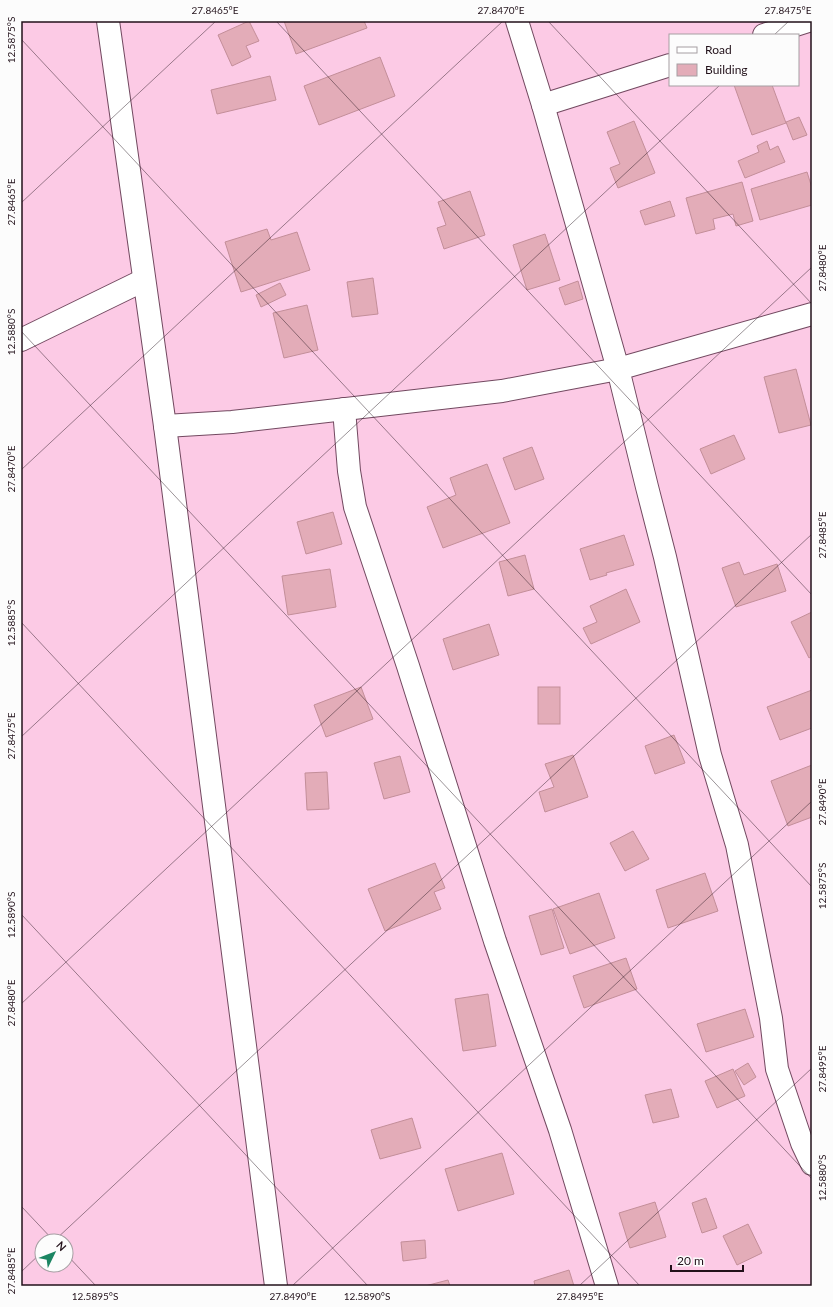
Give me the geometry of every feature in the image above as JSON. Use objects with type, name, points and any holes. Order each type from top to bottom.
[{"type":"street","points":[[108,21],[165,426],[276,1286]]},
{"type":"street","points":[[517,21],[543,105],[618,369],[666,557],[710,754],[737,845],[770,1018],[777,1069],[802,1144],[812,1164]]},
{"type":"street","points":[[767,34],[808,21]]},
{"type":"street","points":[[543,105],[669,65]]},
{"type":"street","points":[[21,340],[144,280]]},
{"type":"street","points":[[165,426],[232,422],[502,391],[618,369],[812,314]]},
{"type":"street","points":[[344,409],[349,471],[354,507],[411,673],[495,941],[560,1130],[607,1286]]},
{"type":"building","points":[[249,21],[259,41],[246,46],[251,57],[232,66],[218,35]]},
{"type":"building","points":[[284,21],[364,21],[367,28],[296,54]]},
{"type":"building","points":[[380,57],[395,96],[319,125],[304,86]]},
{"type":"building","points":[[270,76],[276,100],[217,114],[211,90]]},
{"type":"building","points":[[734,86],[772,86],[786,123],[752,135]]},
{"type":"building","points":[[799,117],[807,135],[793,140],[786,122]]},
{"type":"building","points":[[634,121],[655,173],[618,188],[610,168],[620,164],[607,132]]},
{"type":"building","points":[[767,141],[770,150],[778,146],[785,162],[745,178],[738,161],[759,152],[757,146]]},
{"type":"building","points":[[807,172],[812,188],[812,205],[760,220],[751,189]]},
{"type":"building","points":[[742,182],[753,221],[736,226],[733,214],[713,219],[715,229],[696,234],[686,198]]},
{"type":"building","points":[[470,191],[485,235],[444,249],[437,228],[446,225],[438,202]]},
{"type":"building","points":[[670,201],[675,216],[645,225],[640,211]]},
{"type":"building","points":[[267,229],[271,240],[297,232],[310,270],[241,292],[225,242]]},
{"type":"building","points":[[545,234],[560,280],[527,290],[513,245]]},
{"type":"building","points":[[373,278],[378,314],[352,317],[347,282]]},
{"type":"building","points":[[578,281],[583,299],[565,305],[559,288]]},
{"type":"building","points":[[280,283],[286,295],[261,307],[256,295]]},
{"type":"building","points":[[307,305],[318,350],[284,358],[273,313]]},
{"type":"building","points":[[796,369],[811,425],[779,433],[764,377]]},
{"type":"building","points":[[734,435],[745,459],[711,474],[700,449]]},
{"type":"building","points":[[532,447],[544,479],[515,490],[503,458]]},
{"type":"building","points":[[487,464],[510,523],[443,548],[427,507],[456,495],[450,478]]},
{"type":"building","points":[[333,512],[342,544],[306,554],[297,522]]},
{"type":"building","points":[[624,535],[634,565],[606,573],[607,575],[590,580],[580,549]]},
{"type":"building","points":[[525,555],[534,589],[508,596],[499,562]]},
{"type":"building","points":[[739,562],[744,575],[777,564],[786,591],[736,607],[722,568]]},
{"type":"building","points":[[330,569],[336,607],[288,615],[282,576]]},
{"type":"building","points":[[626,589],[640,622],[591,644],[583,628],[597,622],[590,606]]},
{"type":"building","points":[[812,612],[812,656],[809,658],[791,622]]},
{"type":"building","points":[[489,624],[499,655],[453,670],[443,639]]},
{"type":"building","points":[[361,687],[373,719],[326,737],[314,705]]},
{"type":"building","points":[[538,687],[560,687],[560,724],[538,724]]},
{"type":"building","points":[[812,690],[812,728],[780,740],[767,707]]},
{"type":"building","points":[[674,735],[685,763],[655,774],[645,746]]},
{"type":"building","points":[[573,755],[588,797],[545,812],[539,792],[554,787],[545,764]]},
{"type":"building","points":[[400,756],[410,792],[384,799],[374,763]]},
{"type":"building","points":[[812,765],[812,817],[788,826],[771,781]]},
{"type":"building","points":[[327,772],[329,809],[307,810],[305,773]]},
{"type":"building","points":[[633,831],[649,859],[625,871],[610,843]]},
{"type":"building","points":[[435,863],[445,888],[434,892],[441,909],[385,931],[368,889]]},
{"type":"building","points":[[705,873],[718,911],[668,928],[656,890]]},
{"type":"building","points":[[599,893],[615,938],[570,954],[553,909]]},
{"type":"building","points":[[552,909],[564,948],[541,955],[529,916]]},
{"type":"building","points":[[626,958],[637,989],[584,1008],[573,976]]},
{"type":"building","points":[[488,994],[496,1046],[463,1051],[455,999]]},
{"type":"building","points":[[745,1009],[754,1037],[706,1052],[697,1024]]},
{"type":"building","points":[[748,1063],[756,1077],[744,1085],[735,1071]]},
{"type":"building","points":[[733,1069],[745,1096],[717,1108],[705,1081]]},
{"type":"building","points":[[671,1089],[679,1117],[653,1123],[645,1095]]},
{"type":"building","points":[[412,1118],[421,1148],[380,1159],[371,1130]]},
{"type":"building","points":[[502,1153],[514,1194],[458,1211],[445,1169]]},
{"type":"building","points":[[706,1198],[717,1228],[702,1233],[692,1203]]},
{"type":"building","points":[[655,1202],[666,1237],[630,1248],[619,1213]]},
{"type":"building","points":[[748,1224],[762,1253],[737,1265],[723,1236]]},
{"type":"building","points":[[425,1240],[426,1258],[403,1261],[401,1242]]},
{"type":"building","points":[[569,1270],[574,1286],[535,1286],[534,1281]]},
{"type":"building","points":[[448,1280],[450,1286],[425,1286]]}]
